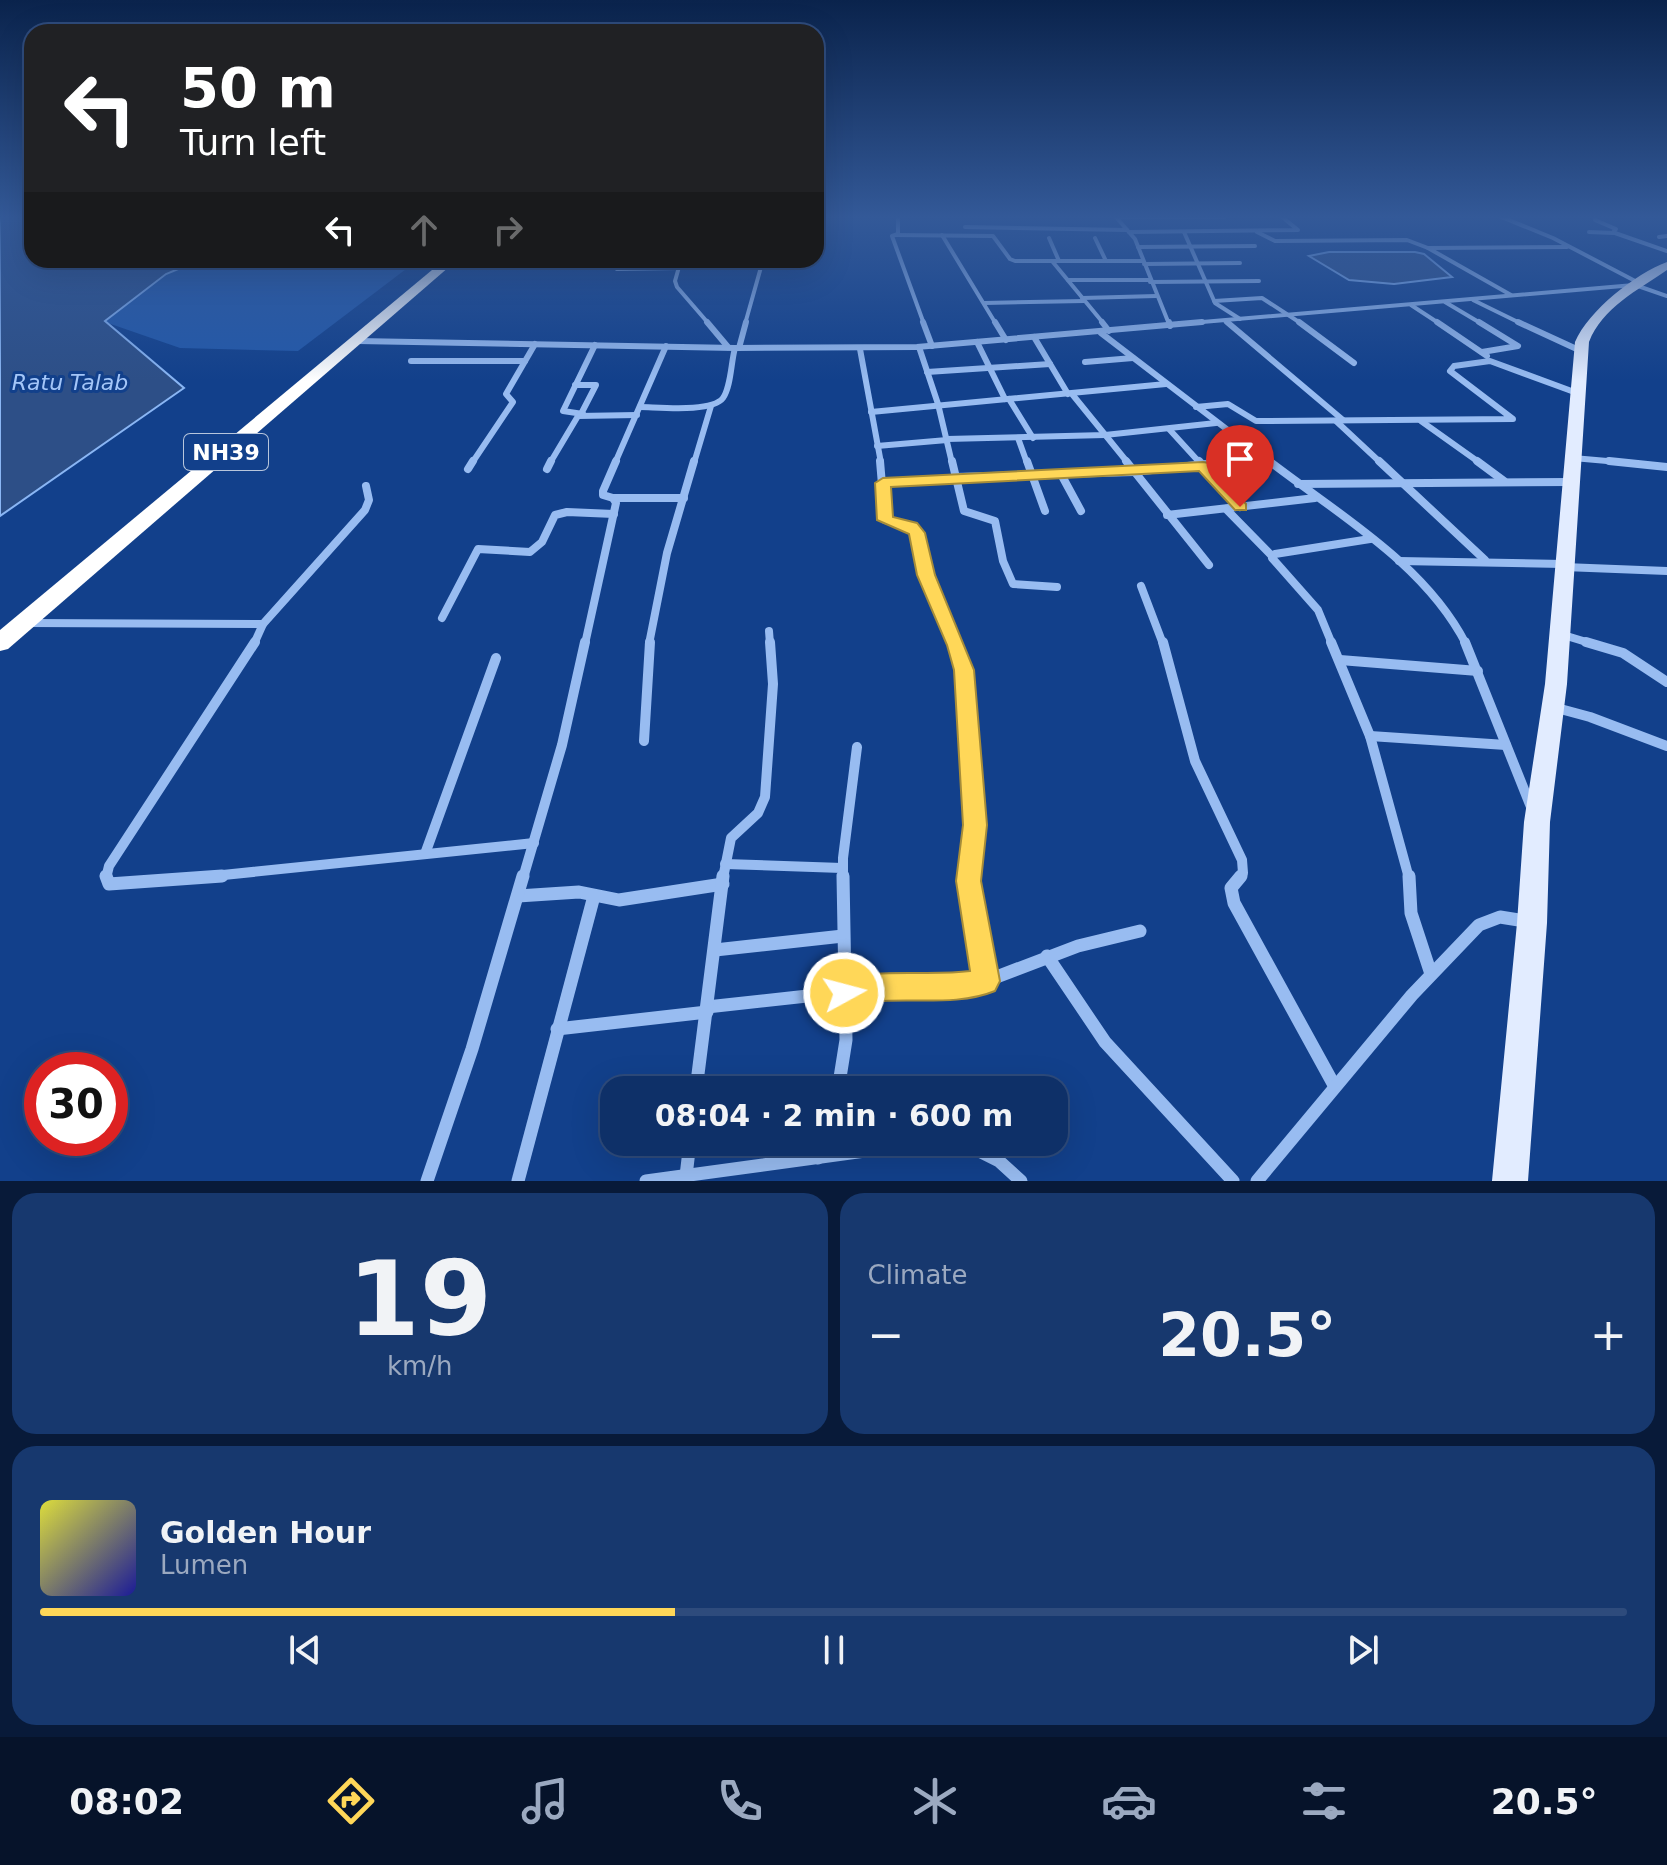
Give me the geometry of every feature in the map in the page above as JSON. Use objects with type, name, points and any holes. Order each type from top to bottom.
[{"type":"highway","name":"NH39","points":[[0,628],[428,271]]},
{"type":"highway","name":"NH39","points":[[0,643],[438,271]]},
{"type":"main road","points":[[1510,1181],[1532,923],[1537,822],[1553,707],[1581,351],[1584,334],[1591,324],[1659,271]]},
{"type":"street","points":[[677,271],[677,287],[734,348]]},
{"type":"street","points":[[595,345],[563,411],[582,414],[711,406],[723,397],[734,348],[759,271]]},
{"type":"street","points":[[904,271],[932,346]]},
{"type":"street","points":[[964,271],[1006,340]]},
{"type":"street","points":[[1061,271],[1105,332],[1133,358],[1398,561],[1443,606],[1478,671],[1537,822]]},
{"type":"street","points":[[1147,271],[1170,326]]},
{"type":"street","points":[[1201,271],[1214,301],[1242,320]]},
{"type":"street","points":[[1468,271],[1512,296]]},
{"type":"street","points":[[1614,271],[1667,296]]},
{"type":"street","points":[[1068,280],[1259,281]]},
{"type":"street","points":[[358,341],[734,348],[919,347],[1640,285]]},
{"type":"street","points":[[984,303],[1156,296]]},
{"type":"street","points":[[1214,301],[1260,297],[1354,363]]},
{"type":"street","points":[[1472,300],[1581,351]]},
{"type":"street","points":[[1445,302],[1518,346],[1482,352]]},
{"type":"street","points":[[1411,305],[1498,363],[1577,393]]},
{"type":"street","points":[[1225,321],[1340,421],[1401,483],[1485,560]]},
{"type":"street","points":[[1034,337],[1070,394],[1209,565]]},
{"type":"street","points":[[977,342],[1007,399],[1033,438]]},
{"type":"street","points":[[468,469],[513,402],[506,394],[535,344]]},
{"type":"street","points":[[666,346],[603,491],[605,496],[613,498],[684,498]]},
{"type":"street","points":[[919,347],[938,404],[966,513],[990,516],[995,521],[1003,561],[1013,584],[1057,587]]},
{"type":"street","points":[[860,349],[883,483],[885,520],[911,526],[917,533],[926,575],[957,645],[964,670],[975,825],[968,881],[986,981]]},
{"type":"street","points":[[1085,362],[1133,358]]},
{"type":"street","points":[[411,361],[525,361]]},
{"type":"street","points":[[1196,407],[1228,404],[1253,421],[1514,418],[1450,368],[1475,361],[1498,363]]},
{"type":"street","points":[[927,372],[1050,364]]},
{"type":"street","points":[[871,412],[1167,384]]},
{"type":"street","points":[[547,469],[575,419],[582,414],[596,385],[575,385]]},
{"type":"street","points":[[644,741],[650,635],[667,553],[711,406]]},
{"type":"street","points":[[1421,420],[1505,482]]},
{"type":"street","points":[[877,446],[947,439],[1105,435],[1217,423]]},
{"type":"street","points":[[1169,429],[1240,507]]},
{"type":"street","points":[[1018,438],[1045,511]]},
{"type":"street","points":[[883,483],[1134,472],[1203,467],[1263,458]]},
{"type":"street","points":[[1572,458],[1667,467]]},
{"type":"street","points":[[1062,476],[1081,511]]},
{"type":"street","points":[[1297,484],[1569,482]]},
{"type":"street","points":[[366,486],[369,500],[365,510],[263,624],[259,636],[109,866],[105,880],[118,884],[238,875],[534,843]]},
{"type":"street","points":[[427,1181],[472,1049],[562,745],[614,514],[616,503],[613,498]]},
{"type":"street","points":[[1167,515],[1315,498]]},
{"type":"street","points":[[1226,509],[1313,601],[1340,660],[1370,736],[1409,874],[1411,913],[1418,942],[1431,974]]},
{"type":"street","points":[[442,618],[478,549],[487,547],[528,552],[537,548],[555,515],[567,512],[614,514]]},
{"type":"street","points":[[1272,556],[1370,539]]},
{"type":"street","points":[[1398,561],[1485,560],[1667,571]]},
{"type":"street","points":[[1141,586],[1161,635],[1195,761],[1242,860],[1243,873],[1231,888],[1234,903],[1334,1085]]},
{"type":"street","points":[[23,623],[263,624]]},
{"type":"street","points":[[698,1076],[725,864],[732,832],[755,817],[763,807],[773,684],[769,631]]},
{"type":"street","points":[[1559,633],[1623,653],[1667,682]]},
{"type":"street","points":[[425,854],[496,658]]},
{"type":"street","points":[[1340,660],[1478,671]]},
{"type":"street","points":[[1553,707],[1590,717],[1667,746]]},
{"type":"street","points":[[1370,736],[1506,745]]},
{"type":"street","points":[[840,1076],[846,1040],[842,868],[857,747]]},
{"type":"street","points":[[725,864],[842,868]]},
{"type":"street","points":[[518,896],[579,892],[619,900],[723,884]]},
{"type":"street","points":[[518,1181],[594,896]]},
{"type":"street","points":[[1257,1181],[1334,1085],[1431,974],[1479,925],[1489,919],[1514,917],[1532,923]]},
{"type":"street","points":[[557,1029],[880,988],[966,985],[986,981],[1047,956],[1140,931]]},
{"type":"street","points":[[715,950],[843,936]]},
{"type":"street","points":[[1047,956],[1088,1021],[1233,1181]]},
{"type":"street","points":[[646,1181],[894,1147],[947,1145],[975,1149],[999,1161],[1021,1181]]},
{"type":"street","points":[[686,1176],[688,1156]]},
{"type":"shaded area","points":[[173,271],[403,271],[298,351],[180,348],[105,322]]},
{"type":"water","name":"Ratu Talab","points":[[0,271],[173,271],[105,321],[184,388],[0,516]]},
{"type":"water","points":[[1334,271],[1445,271],[1452,277],[1394,284],[1349,280]]},
{"type":"route","points":[[844,993],[986,981],[968,881],[975,825],[964,670],[957,645],[926,575],[917,533],[911,526],[885,520],[883,483],[1203,467],[1240,507]]}]
